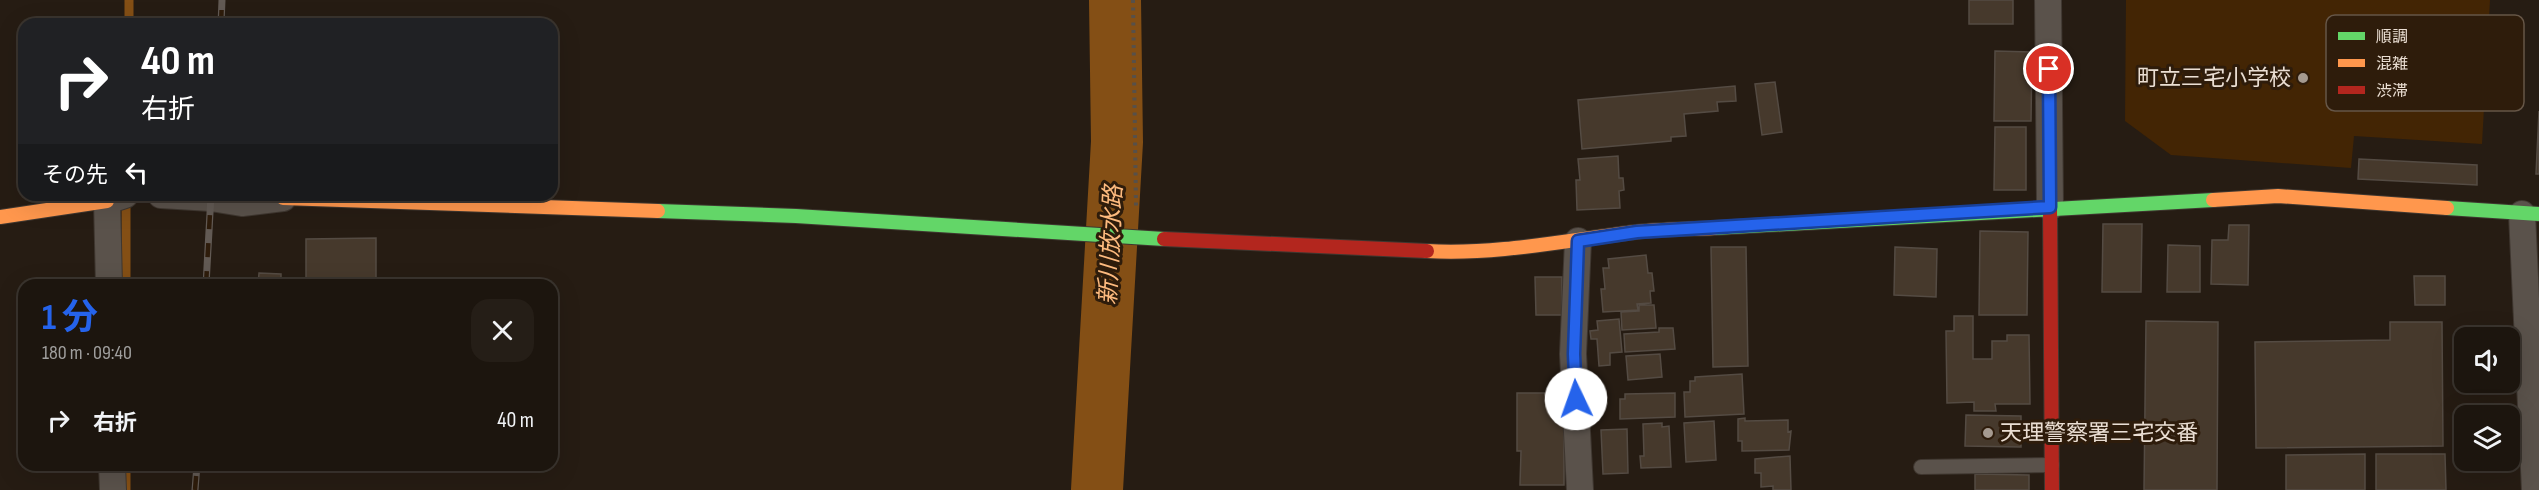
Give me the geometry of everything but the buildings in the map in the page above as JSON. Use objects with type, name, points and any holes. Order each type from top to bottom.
[{"type":"street","points":[[2048,0],[2052,490]]},
{"type":"street","points":[[368,201],[796,216],[1137,238],[1462,253],[1578,241],[1637,232],[2050,207],[2278,196],[2530,214],[2535,490]]},
{"type":"street","points":[[0,217],[98,201]]},
{"type":"street","points":[[109,279],[116,201]]},
{"type":"street","points":[[230,201],[242,203],[258,201]]},
{"type":"street","points":[[1578,241],[1574,354],[1580,490]]},
{"type":"street","points":[[112,471],[113,490]]},
{"type":"lane","points":[[1921,467],[2052,465]]},
{"type":"path","points":[[1133,0],[1133,153],[1137,238]]},
{"type":"shaded area","points":[[2126,0],[2490,0],[2489,15],[2326,15],[2326,111],[2484,111],[2482,144],[2354,136],[2351,168],[2171,155],[2125,121]]},
{"type":"waterway","points":[[129,0],[129,18]]},
{"type":"waterway","name":"新川放水路","points":[[1097,490],[1117,142],[1115,0]]},
{"type":"waterway","points":[[126,201],[126,279]]},
{"type":"waterway","points":[[126,471],[126,490]]},
{"type":"railway","points":[[221,18],[222,0]]},
{"type":"railway","points":[[206,279],[211,201]]},
{"type":"railway","points":[[195,490],[197,471]]},
{"type":"traffic: fast","points":[[1714,228],[2213,200]]},
{"type":"traffic: fast","points":[[2447,208],[2539,214]]},
{"type":"traffic: fast","points":[[658,211],[796,216],[1164,239]]},
{"type":"traffic: slow","points":[[2213,200],[2278,196],[2447,208]]},
{"type":"traffic: slow","points":[[0,217],[107,201]]},
{"type":"traffic: slow","points":[[370,201],[658,211]]},
{"type":"traffic: slow","points":[[1427,251],[1506,249],[1646,231],[1714,228]]},
{"type":"traffic: jam","points":[[2050,207],[2052,490]]},
{"type":"traffic: jam","points":[[1164,239],[1427,251]]},
{"type":"place","name":"町立三宅小学校","points":[[2303,78]]},
{"type":"place","name":"天理警察署三宅交番","points":[[1988,433]]},
{"type":"route","points":[[1576,399],[1574,354],[1578,241],[1637,232],[2050,207],[2049,69]]}]
